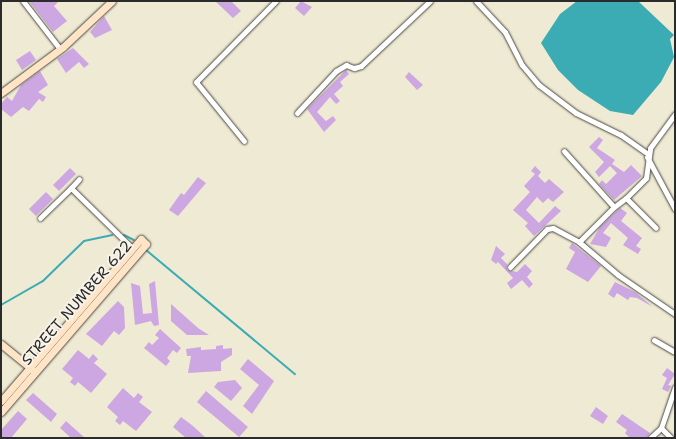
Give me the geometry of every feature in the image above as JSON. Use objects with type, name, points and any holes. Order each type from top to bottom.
[{"type":"street","points":[[23,1],[60,49]]},
{"type":"street","points":[[1,93],[60,49],[112,1]]},
{"type":"street","points":[[244,141],[196,82],[276,1]]},
{"type":"street","points":[[297,113],[336,71],[346,65],[354,68],[361,66],[430,1]]},
{"type":"street","points":[[476,1],[505,32],[522,65],[539,85],[576,113],[621,135],[647,155],[675,209]]},
{"type":"street","points":[[579,242],[646,178],[647,155],[656,137],[675,114]]},
{"type":"street","points":[[564,151],[614,207]]},
{"type":"street","points":[[40,218],[79,179]]},
{"type":"street","points":[[71,188],[132,248]]},
{"type":"street","points":[[626,198],[656,228]]},
{"type":"street","points":[[510,267],[548,228],[554,228],[579,242],[618,275],[675,314]]},
{"type":"street","name":"STREET NUMBER 622","points":[[1,401],[32,369],[104,294],[146,243],[140,238],[97,287],[32,369],[1,412]]},
{"type":"street","points":[[97,287],[104,294]]},
{"type":"street","points":[[654,340],[675,352]]},
{"type":"street","points":[[1,344],[32,369]]},
{"type":"street","points":[[650,438],[661,428],[675,387]]},
{"type":"street","points":[[661,428],[671,438]]},
{"type":"water","points":[[577,1],[638,1],[674,35],[670,39],[674,57],[671,63],[661,82],[633,115],[610,111],[578,90],[558,70],[541,43],[560,14]]},
{"type":"building","points":[[29,1],[59,1],[54,6],[67,21],[53,32]]},
{"type":"building","points":[[215,1],[231,1],[241,11],[233,18]]},
{"type":"building","points":[[301,1],[312,7],[304,16],[295,8]]},
{"type":"building","points":[[104,16],[112,30],[95,38],[90,32]]},
{"type":"building","points":[[73,48],[89,64],[84,68],[79,62],[66,73],[57,59]]},
{"type":"building","points":[[30,51],[36,60],[22,70],[16,60]]},
{"type":"building","points":[[346,70],[349,74],[340,82],[343,86],[334,94],[340,101],[336,104],[330,97],[317,112],[326,121],[333,116],[336,120],[324,132],[307,109]]},
{"type":"building","points":[[40,71],[48,85],[38,92],[46,97],[43,102],[39,99],[29,111],[23,107],[11,117],[1,109],[1,104],[7,97],[12,101],[21,85]]},
{"type":"building","points":[[409,72],[423,85],[417,90],[405,77]]},
{"type":"building","points":[[599,137],[603,140],[597,148],[615,160],[612,164],[624,172],[631,165],[642,176],[614,200],[599,184],[602,180],[606,184],[617,173],[610,166],[599,177],[595,172],[604,162],[589,147]]},
{"type":"building","points":[[535,166],[541,172],[538,176],[545,183],[549,179],[564,192],[553,202],[548,198],[543,203],[537,197],[526,210],[539,223],[555,206],[561,211],[534,236],[525,226],[528,223],[513,210],[530,192],[524,186],[535,174],[531,171]]},
{"type":"building","points":[[70,168],[76,174],[59,191],[53,185]]},
{"type":"building","points":[[198,177],[206,183],[178,216],[169,210],[181,193],[184,195]]},
{"type":"building","points":[[46,192],[53,199],[36,216],[29,209]]},
{"type":"building","points":[[620,208],[627,213],[621,221],[642,238],[636,246],[641,249],[638,254],[623,245],[628,238],[611,223],[603,233],[611,238],[606,247],[590,244],[600,227]]},
{"type":"building","points":[[572,243],[601,266],[588,282],[566,269],[575,252],[569,248]]},
{"type":"building","points":[[496,246],[505,254],[501,258],[507,264],[507,270],[517,272],[525,264],[532,271],[527,277],[533,284],[529,288],[522,280],[511,289],[507,283],[513,278],[498,262],[496,264],[491,260]]},
{"type":"building","points":[[155,281],[159,325],[154,326],[151,321],[135,325],[131,283],[140,286],[143,314],[152,313],[149,284]]},
{"type":"building","points":[[615,282],[635,292],[653,307],[637,298],[630,297],[628,300],[617,293],[614,298],[608,294]]},
{"type":"building","points":[[118,301],[124,307],[125,328],[119,335],[114,331],[102,346],[86,334]]},
{"type":"building","points":[[171,304],[198,328],[209,335],[187,335],[171,321]]},
{"type":"building","points":[[160,329],[181,348],[177,353],[173,350],[167,358],[170,361],[166,366],[144,348],[149,342],[152,345],[159,338],[155,335]]},
{"type":"building","points":[[223,345],[223,349],[232,348],[232,355],[221,362],[221,371],[188,373],[191,356],[187,356],[186,349],[201,347],[201,350],[216,349],[216,346]]},
{"type":"building","points":[[78,350],[89,359],[93,354],[98,359],[94,363],[107,374],[91,393],[78,382],[75,386],[70,382],[73,378],[62,369]]},
{"type":"building","points":[[248,359],[274,381],[252,414],[243,406],[259,385],[240,369]]},
{"type":"building","points":[[667,368],[675,374],[668,385],[671,386],[668,392],[662,389],[667,378],[662,375]]},
{"type":"building","points":[[235,380],[242,388],[231,401],[214,387],[218,382]]},
{"type":"building","points":[[123,388],[134,398],[138,393],[143,397],[139,402],[152,412],[136,431],[123,421],[120,425],[115,421],[118,417],[107,407]]},
{"type":"building","points":[[206,391],[248,427],[239,437],[197,402]]},
{"type":"building","points":[[33,393],[57,414],[51,422],[26,400]]},
{"type":"building","points":[[596,407],[608,416],[603,424],[590,416]]},
{"type":"building","points":[[18,411],[27,419],[11,438],[1,438],[1,430]]},
{"type":"building","points":[[622,414],[650,433],[646,438],[630,438],[625,433],[627,430],[616,422]]},
{"type":"building","points":[[181,417],[206,438],[186,438],[173,427]]},
{"type":"building","points":[[66,421],[85,438],[71,438],[60,428]]},
{"type":"waterway","points":[[1,305],[43,281],[84,241],[112,235]]},
{"type":"waterway","points":[[124,235],[134,240]]},
{"type":"waterway","points":[[146,250],[295,374]]}]
